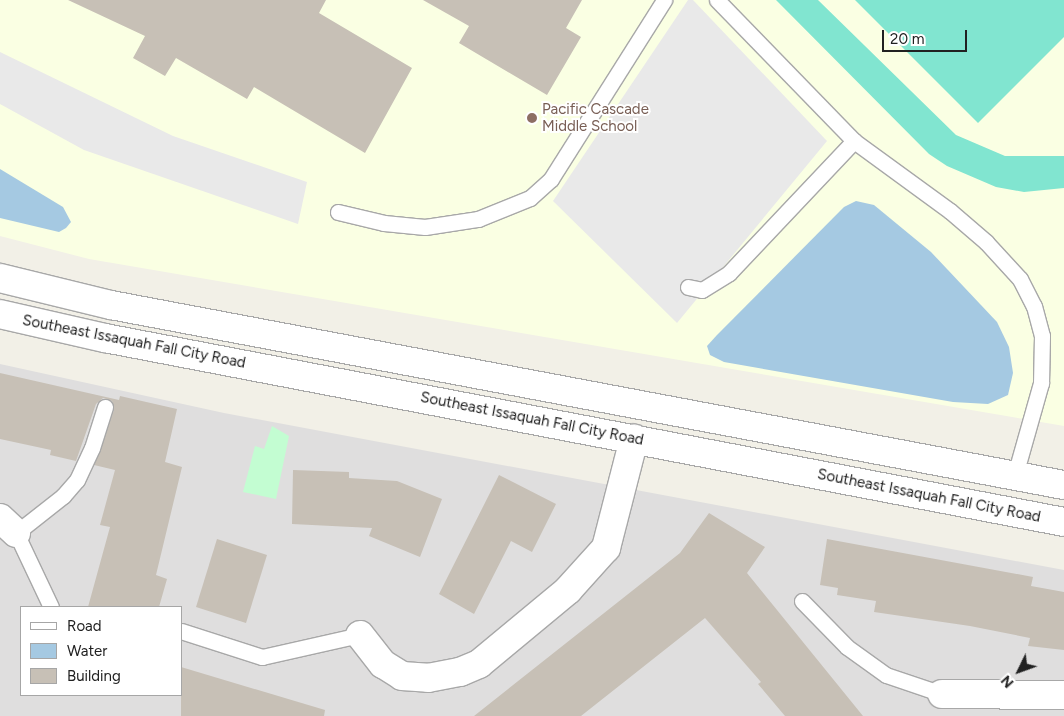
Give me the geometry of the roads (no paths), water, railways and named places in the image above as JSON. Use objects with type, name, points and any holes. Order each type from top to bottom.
[{"type":"street","name":"Southeast Issaquah Fall City Road","points":[[0,278],[111,306],[1064,485]]},
{"type":"street","name":"Southeast Issaquah Fall City Road","points":[[0,314],[95,336],[1064,522]]},
{"type":"street","points":[[360,635],[383,664],[402,676],[428,678],[460,672],[479,664],[568,590],[606,548],[634,439]]},
{"type":"street","points":[[942,694],[1064,695]]},
{"type":"lane","points":[[338,212],[384,223],[425,227],[478,219],[530,198],[551,179],[664,0]]},
{"type":"lane","points":[[717,0],[854,141],[986,242],[1020,279],[1034,306],[1042,336],[1041,383],[1015,476]]},
{"type":"lane","points":[[688,287],[695,290],[712,287],[730,273],[854,141]]},
{"type":"lane","points":[[51,606],[8,526],[63,496],[77,480],[92,448],[105,407]]},
{"type":"lane","points":[[802,601],[847,647],[886,675],[942,694]]},
{"type":"lane","points":[[182,631],[262,657],[360,635]]},
{"type":"water","points":[[0,169],[63,207],[71,222],[59,232],[0,218]]},
{"type":"water","points":[[856,201],[874,205],[931,252],[997,322],[1009,347],[1013,373],[1008,395],[988,404],[953,402],[724,362],[710,355],[707,346],[717,335],[844,207]]},
{"type":"place","name":"Pacific Cascade Middle School","points":[[532,118]]}]
